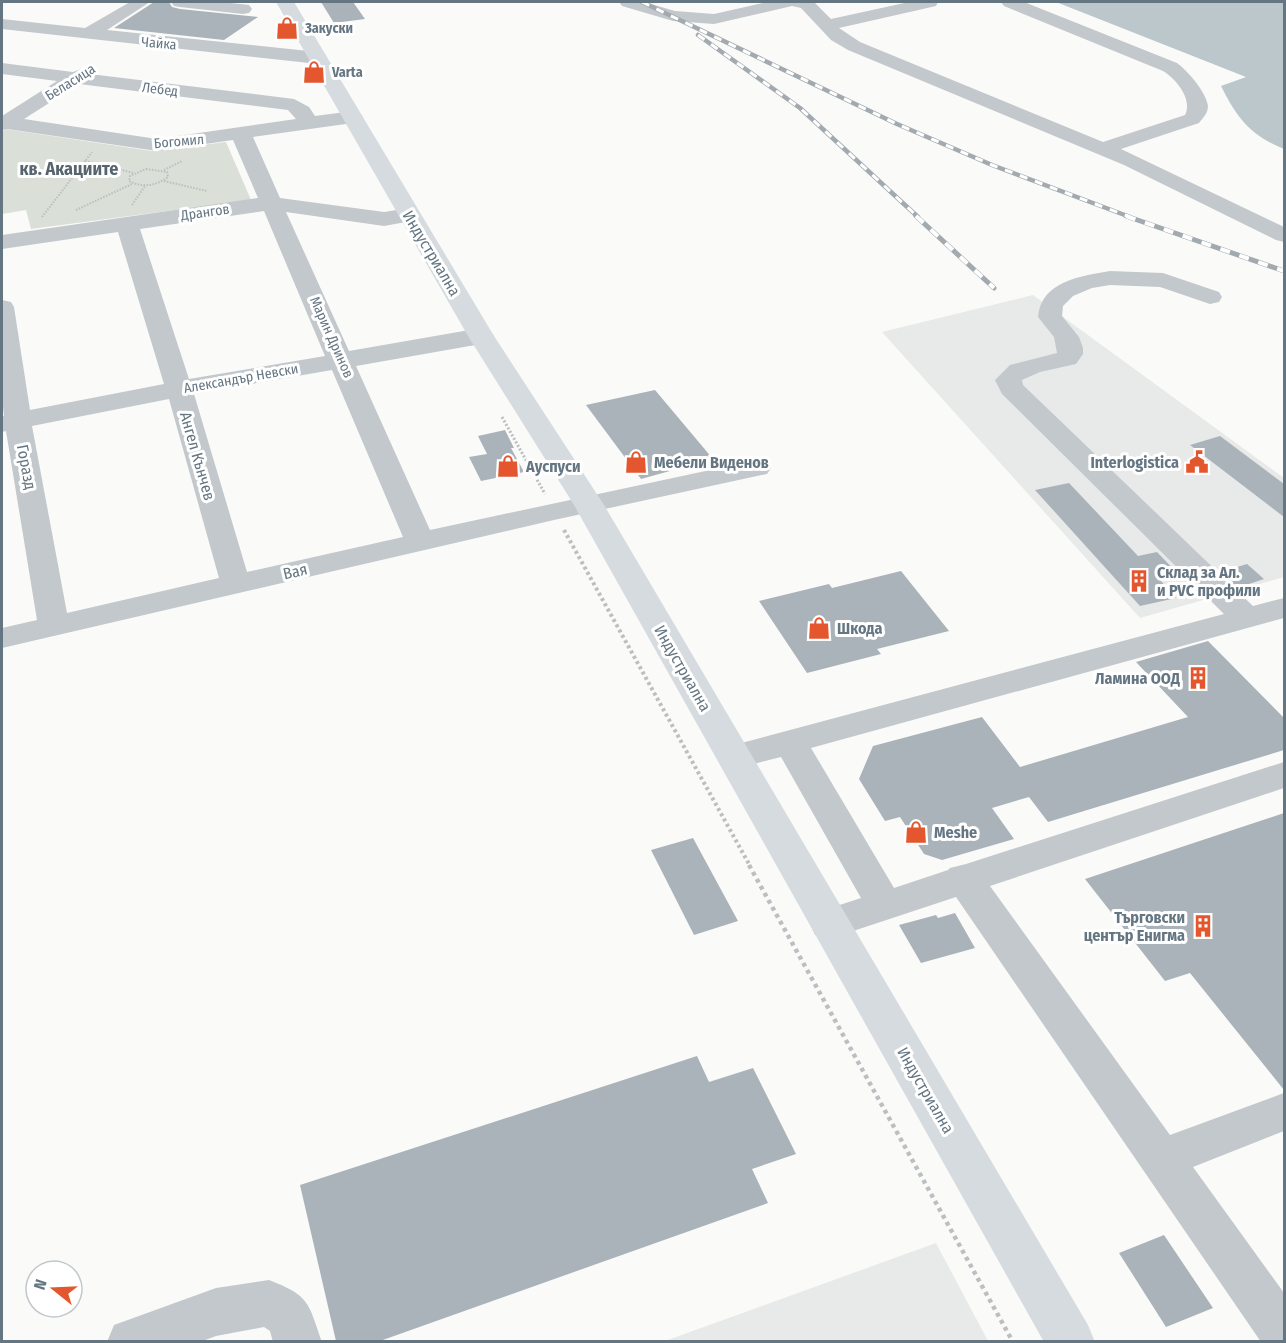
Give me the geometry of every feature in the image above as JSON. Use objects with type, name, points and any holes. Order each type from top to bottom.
[{"type":"main road","name":"Индустриална","points":[[285,2],[481,336],[589,505],[1071,1341]]},
{"type":"street","points":[[87,34],[141,2]]},
{"type":"street","points":[[180,2],[243,9]]},
{"type":"street","points":[[628,2],[673,16],[714,19],[787,2]]},
{"type":"street","points":[[827,25],[930,2]]},
{"type":"street","points":[[1010,2],[1150,58],[1182,75],[1198,104],[1197,112],[1192,118],[1102,149]]},
{"type":"street","points":[[811,4],[837,36],[854,46],[1102,149],[1284,236]]},
{"type":"street","name":"Чайка","points":[[2,24],[318,58]]},
{"type":"street","name":"Беласица","points":[[2,123],[136,40]]},
{"type":"street","name":"Лебед","points":[[2,69],[294,105],[302,111],[309,124]]},
{"type":"street","name":"Богомил","points":[[2,123],[156,145],[353,117]]},
{"type":"street","name":"Марин Дринов","points":[[241,134],[342,359],[420,542]]},
{"type":"street","name":"Дрангов","points":[[2,242],[35,233],[127,224],[271,203],[384,219],[409,215]]},
{"type":"street","name":"Ангел Кънчев","points":[[127,224],[236,585]]},
{"type":"street","points":[[1209,297],[1163,280],[1148,278],[1086,282],[1065,291],[1051,304],[1050,317],[1072,347],[1071,354],[1067,359],[1021,369],[1012,374],[1008,380],[1011,388],[1246,618]]},
{"type":"street","name":"Горазд","points":[[2,307],[14,468],[54,627]]},
{"type":"street","name":"Александър Невски","points":[[10,423],[178,389],[481,336]]},
{"type":"street","name":"Вая","points":[[2,638],[554,511],[757,468]]},
{"type":"street","points":[[734,757],[1284,608]]},
{"type":"street","points":[[790,742],[884,905]]},
{"type":"street","points":[[829,924],[963,878],[1284,775]]},
{"type":"street","points":[[963,878],[1284,1333]]},
{"type":"street","points":[[1161,1159],[1284,1112]]},
{"type":"street","points":[[131,1341],[216,1312],[269,1303],[289,1316],[298,1341]]},
{"type":"path","points":[[35,233],[42,215],[103,137]]},
{"type":"path","points":[[35,233],[132,184],[155,184],[165,180],[168,175],[164,170],[152,169],[134,173],[85,161]]},
{"type":"path","points":[[132,184],[128,178],[134,173]]},
{"type":"path","points":[[498,410],[1013,1341]]},
{"type":"shaded area","points":[[1056,2],[1284,2],[1284,149],[1262,138],[1246,124],[1221,86],[1246,77]]},
{"type":"shaded area","points":[[5,129],[152,151],[226,142],[251,200],[31,229],[26,210],[2,214],[2,132]]},
{"type":"shaded area","points":[[1033,295],[1284,478],[1284,577],[1140,618],[882,332]]},
{"type":"shaded area","points":[[936,1243],[988,1341],[665,1341]]},
{"type":"building","points":[[154,2],[169,2],[172,7],[180,9],[258,17],[224,40],[114,28]]},
{"type":"building","points":[[321,2],[353,2],[365,19],[334,23]]},
{"type":"building","points":[[655,390],[713,459],[641,479],[586,405]]},
{"type":"building","points":[[505,430],[514,448],[511,448],[524,472],[481,481],[469,457],[487,454],[478,436]]},
{"type":"building","points":[[1220,436],[1284,484],[1284,517],[1190,445]]},
{"type":"building","points":[[1069,483],[1138,556],[1157,552],[1180,576],[1161,581],[1176,598],[1140,606],[1035,490]]},
{"type":"building","points":[[1247,564],[1264,579],[1237,588],[1221,572]]},
{"type":"building","points":[[901,571],[949,631],[877,649],[881,654],[807,673],[759,601],[829,584],[832,588]]},
{"type":"building","points":[[1208,641],[1284,718],[1284,750],[1048,822],[1029,797],[992,808],[1014,839],[942,860],[924,854],[900,817],[885,821],[859,779],[873,746],[982,717],[1020,767],[1188,717],[1136,662]]},
{"type":"building","name":"Търговски център Енигма","points":[[1284,813],[1284,1090],[1190,973],[1165,981],[1085,879]]},
{"type":"building","points":[[693,838],[738,921],[694,935],[651,850]]},
{"type":"building","points":[[955,913],[975,948],[921,963],[899,925],[936,915],[938,918]]},
{"type":"building","points":[[697,1056],[709,1082],[753,1068],[796,1154],[752,1169],[768,1203],[380,1341],[336,1341],[300,1185]]},
{"type":"building","points":[[1164,1235],[1213,1308],[1166,1327],[1119,1253]]},
{"type":"railway","points":[[642,2],[897,124],[992,165],[1130,217]]},
{"type":"railway","points":[[698,35],[800,108],[918,217]]},
{"type":"railway","points":[[916,216],[994,288]]},
{"type":"railway","points":[[1126,216],[1284,271]]},
{"type":"place","name":"Закуски","points":[[287,28]]},
{"type":"place","name":"Varta","points":[[314,72]]},
{"type":"place","name":"Мебели Виденов","points":[[636,462]]},
{"type":"place","name":"Interlogistica","points":[[1197,462]]},
{"type":"place","name":"Ауспуси","points":[[508,466]]},
{"type":"place","name":"Склад за Ал. и PVC профили","points":[[1139,581]]},
{"type":"place","name":"Шкода","points":[[819,628]]},
{"type":"place","name":"Ламина ООД","points":[[1198,678]]},
{"type":"place","name":"Meshe","points":[[916,832]]},
{"type":"place","name":"Търговски център Енигма","points":[[1203,926]]},
{"type":"district","name":"кв. Акациите","points":[[69,169]]}]
